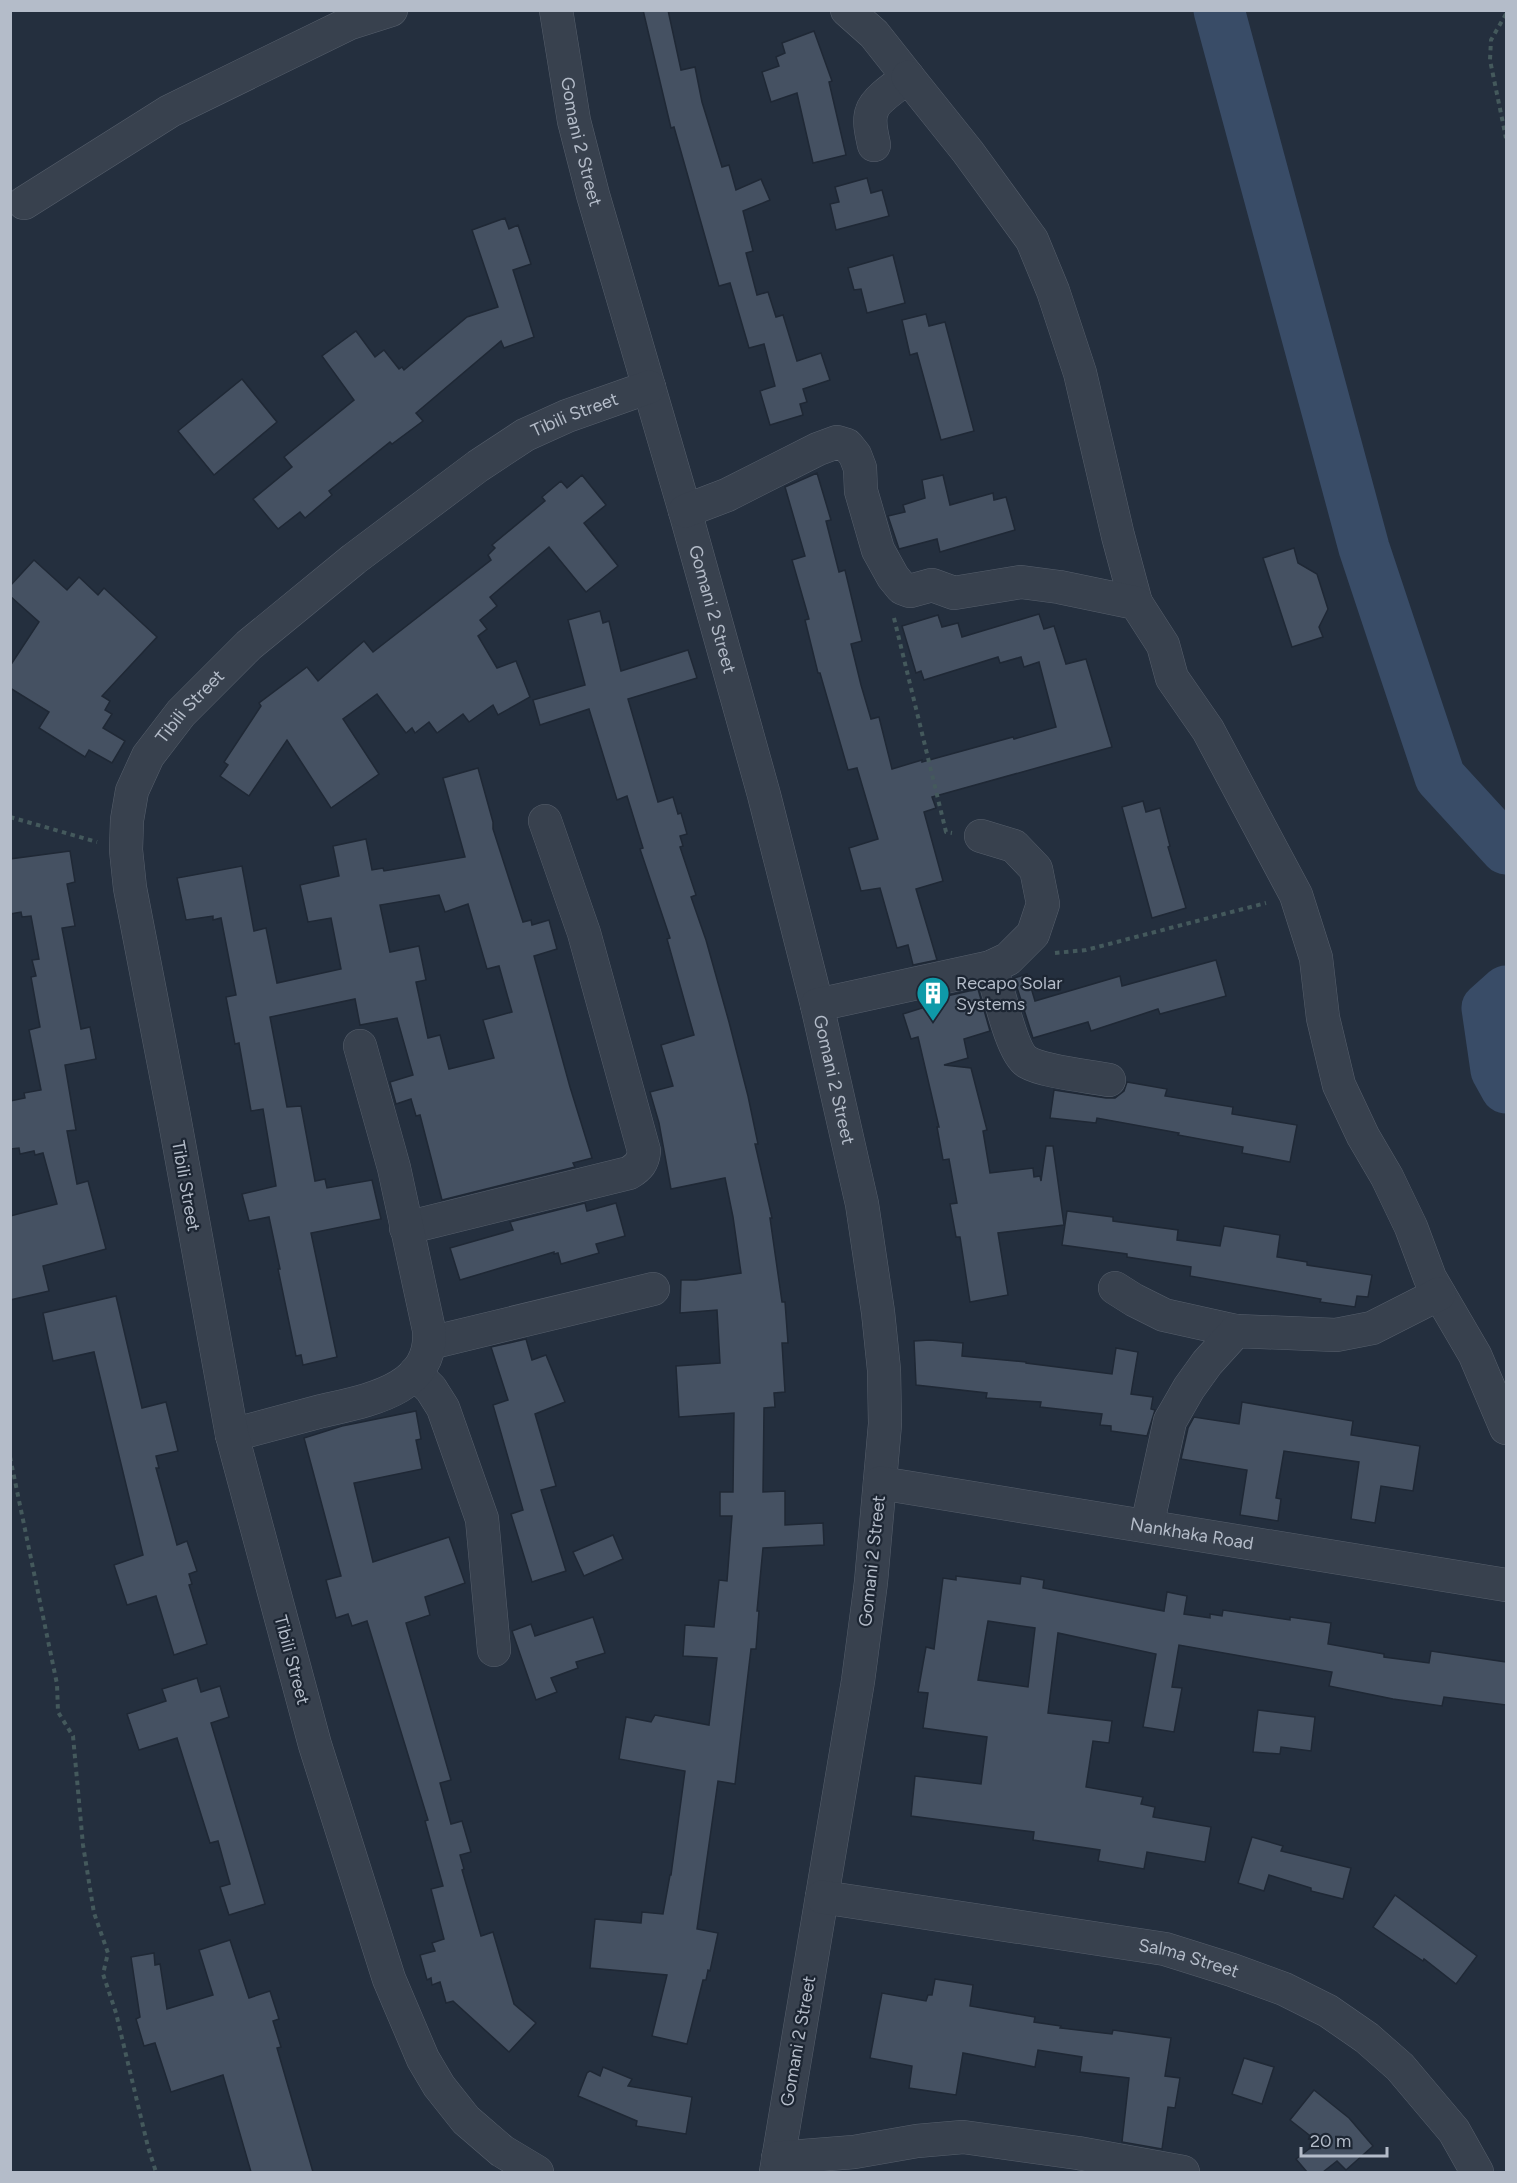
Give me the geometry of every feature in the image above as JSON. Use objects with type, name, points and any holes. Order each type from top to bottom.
[{"type":"street","points":[[24,203],[171,111],[350,23],[391,10]]},
{"type":"street","name":"Gomani 2 Street","points":[[556,10],[574,121],[764,795],[817,1005],[862,1204],[884,1370],[885,1424],[867,1616],[777,2165]]},
{"type":"street","points":[[847,10],[874,34],[968,152],[1032,240],[1053,291],[1080,373],[1136,603],[1163,645],[1172,678],[1208,730],[1296,895],[1316,958],[1323,1018],[1339,1085],[1363,1136],[1412,1227],[1430,1278],[1475,1355],[1506,1428]]},
{"type":"street","points":[[874,145],[871,132],[872,110],[881,99],[908,77]]},
{"type":"street","name":"Tibili Street","points":[[537,2172],[502,2151],[466,2120],[439,2086],[423,2059],[389,1978],[315,1745],[232,1435],[130,888],[126,850],[127,820],[132,791],[148,756],[181,712],[249,645],[354,559],[478,466],[516,441],[567,416],[649,387]]},
{"type":"street","points":[[685,511],[728,495],[818,449],[837,442],[847,445],[855,455],[860,468],[863,500],[878,550],[902,588],[910,591],[932,585],[954,593],[1021,582],[1059,587],[1136,603]]},
{"type":"street","points":[[406,1228],[629,1173],[643,1160],[644,1150],[584,933],[545,821]]},
{"type":"street","points":[[817,1005],[1000,963],[1033,933],[1043,904],[1036,869],[1014,846],[981,836]]},
{"type":"street","points":[[1000,963],[1016,1049],[1026,1061],[1042,1067],[1109,1080]]},
{"type":"street","points":[[232,1435],[382,1395],[407,1381],[415,1373],[422,1364],[430,1343],[394,1168],[360,1046]]},
{"type":"street","points":[[1115,1288],[1164,1315],[1236,1331],[1336,1335],[1372,1328],[1439,1294]]},
{"type":"street","points":[[430,1343],[652,1289]]},
{"type":"street","points":[[1147,1526],[1170,1421],[1207,1363],[1236,1331]]},
{"type":"street","points":[[415,1373],[431,1389],[443,1408],[482,1519],[494,1650]]},
{"type":"street","name":"Nankhaka Road","points":[[880,1484],[1506,1585]]},
{"type":"street","name":"Salma Street","points":[[822,1897],[1165,1949],[1284,1989],[1328,2011],[1367,2038],[1400,2067],[1454,2132],[1477,2172]]},
{"type":"street","points":[[777,2165],[917,2140],[963,2137],[1078,2153],[1183,2172]]},
{"type":"path","points":[[1506,14],[1491,40],[1490,60],[1506,138]]},
{"type":"path","points":[[891,607],[946,832],[981,836]]},
{"type":"path","points":[[10,817],[126,850]]},
{"type":"path","points":[[1000,963],[1086,950],[1296,895]]},
{"type":"path","points":[[10,1456],[57,1684],[58,1712],[73,1736],[83,1845],[94,1913],[108,1953],[103,1974],[116,2013],[156,2172]]},
{"type":"building","points":[[643,10],[668,10],[681,70],[695,67],[702,102],[722,167],[729,165],[736,190],[761,179],[770,200],[743,211],[753,251],[746,253],[757,295],[768,292],[776,317],[783,315],[797,361],[821,353],[830,380],[803,389],[807,402],[800,404],[803,415],[770,425],[760,391],[775,386],[764,344],[749,348],[730,283],[719,286],[674,127],[671,128]]},
{"type":"building","points":[[814,31],[832,81],[829,82],[846,155],[813,163],[797,93],[771,102],[762,72],[779,66],[776,57],[785,53],[782,43]]},
{"type":"building","points":[[867,178],[871,193],[882,190],[889,216],[836,230],[830,204],[839,202],[835,187]]},
{"type":"building","points":[[505,218],[509,229],[518,225],[531,264],[513,270],[534,337],[504,348],[501,341],[416,413],[423,421],[392,444],[390,442],[329,491],[332,495],[305,518],[300,512],[278,529],[253,499],[292,467],[284,457],[354,400],[322,356],[356,331],[375,357],[384,350],[399,369],[402,367],[404,370],[467,317],[498,307],[472,230]]},
{"type":"building","points":[[893,255],[905,303],[867,313],[861,289],[854,290],[848,268]]},
{"type":"building","points":[[926,314],[929,326],[945,322],[974,431],[941,440],[917,353],[910,355],[902,320]]},
{"type":"building","points":[[242,379],[277,422],[214,475],[178,431]]},
{"type":"building","points":[[817,473],[831,520],[826,521],[839,572],[845,570],[862,641],[851,644],[861,685],[871,719],[879,717],[892,769],[1056,727],[1039,662],[1024,667],[1021,657],[1000,663],[998,657],[924,680],[921,671],[916,673],[902,626],[938,615],[942,627],[958,623],[962,637],[1039,614],[1044,629],[1054,626],[1066,664],[1086,659],[1112,747],[932,797],[936,808],[924,812],[943,881],[916,889],[937,960],[913,965],[908,945],[897,948],[880,888],[861,891],[849,848],[878,839],[857,768],[848,770],[820,673],[818,673],[805,620],[809,619],[792,560],[805,556],[785,487]]},
{"type":"building","points":[[582,475],[606,505],[584,523],[618,566],[586,592],[549,547],[490,597],[497,606],[480,620],[487,629],[478,636],[497,668],[516,661],[530,697],[498,715],[493,705],[469,722],[463,714],[437,733],[429,722],[415,733],[412,728],[406,733],[377,694],[343,719],[379,774],[331,808],[287,740],[249,796],[220,776],[228,765],[224,762],[261,706],[259,703],[307,667],[318,681],[364,641],[373,652],[491,560],[488,555],[495,548],[492,545],[545,501],[542,497],[561,481],[567,488]]},
{"type":"building","points":[[943,475],[950,505],[993,493],[994,500],[1006,497],[1015,530],[940,552],[937,539],[899,549],[888,516],[905,512],[903,505],[925,498],[922,480]]},
{"type":"building","points":[[1294,548],[1298,563],[1317,574],[1328,609],[1319,627],[1323,637],[1292,647],[1263,558]]},
{"type":"building","points":[[34,560],[67,590],[79,577],[98,595],[104,588],[157,637],[102,696],[110,701],[105,710],[112,714],[103,728],[125,741],[112,763],[89,750],[85,757],[39,728],[49,712],[10,688],[10,666],[39,622],[10,596],[10,586]]},
{"type":"building","points":[[600,611],[603,623],[609,621],[621,671],[688,650],[697,678],[628,699],[658,802],[673,797],[678,814],[681,813],[687,834],[680,836],[683,846],[680,847],[696,895],[691,897],[706,940],[748,1096],[758,1144],[755,1144],[772,1218],[770,1218],[782,1302],[785,1302],[788,1343],[782,1343],[785,1392],[774,1393],[775,1407],[764,1408],[763,1492],[785,1491],[785,1525],[823,1523],[824,1545],[763,1548],[756,1649],[751,1649],[735,1784],[718,1781],[697,1929],[718,1933],[710,1971],[708,1970],[706,1980],[703,1980],[687,2044],[652,2036],[667,1975],[590,1968],[595,1919],[641,1923],[642,1912],[663,1914],[671,1875],[685,1771],[619,1759],[626,1717],[651,1722],[655,1715],[709,1725],[717,1658],[683,1656],[685,1625],[714,1627],[719,1580],[727,1581],[732,1516],[720,1516],[720,1492],[733,1492],[734,1413],[679,1417],[676,1366],[720,1363],[717,1310],[680,1313],[681,1280],[741,1273],[725,1178],[671,1189],[659,1123],[650,1092],[673,1086],[661,1045],[694,1035],[667,939],[670,938],[640,849],[643,848],[627,796],[617,800],[589,709],[540,725],[533,700],[585,685],[568,620]]},
{"type":"building","points":[[478,768],[493,829],[523,922],[531,920],[532,925],[549,920],[557,949],[534,956],[592,1158],[573,1163],[575,1167],[442,1200],[420,1115],[416,1116],[411,1099],[396,1104],[390,1082],[413,1075],[397,1018],[360,1025],[355,999],[270,1017],[287,1107],[301,1106],[315,1181],[325,1179],[327,1188],[372,1180],[381,1219],[311,1233],[337,1357],[303,1365],[301,1355],[296,1356],[269,1217],[249,1221],[242,1194],[276,1186],[263,1109],[251,1111],[239,1043],[235,1044],[226,997],[236,995],[221,918],[213,920],[213,916],[186,920],[177,878],[242,866],[254,931],[266,928],[277,983],[341,969],[331,918],[308,922],[300,885],[339,876],[333,846],[366,839],[372,870],[383,868],[384,871],[465,857],[443,778]],"holes":[[[439,895],[445,912],[468,904],[487,969],[499,966],[512,1012],[483,1020],[494,1058],[449,1069],[440,1035],[428,1038],[416,982],[426,980],[419,946],[390,952],[380,905]]]},
{"type":"building","points":[[1143,801],[1146,812],[1160,808],[1170,846],[1168,847],[1186,908],[1152,918],[1122,807]]},
{"type":"building","points":[[70,851],[75,882],[67,884],[75,926],[62,928],[81,1029],[90,1027],[96,1059],[65,1065],[76,1130],[67,1131],[77,1184],[88,1181],[106,1249],[43,1266],[49,1291],[10,1300],[10,1216],[57,1204],[43,1153],[35,1155],[34,1151],[20,1154],[19,1148],[10,1149],[10,1101],[25,1098],[24,1093],[41,1090],[29,1030],[40,1027],[31,977],[36,976],[32,960],[39,959],[31,916],[22,917],[21,912],[10,914],[10,859]]},
{"type":"building","points":[[1216,960],[1226,996],[1160,1014],[1158,1009],[1091,1031],[1088,1022],[1033,1038],[1014,978],[1027,974],[1035,1001],[1120,976],[1122,986]]},
{"type":"building","points":[[978,989],[990,1031],[964,1039],[968,1058],[944,1065],[971,1068],[987,1130],[983,1131],[990,1173],[1033,1168],[1034,1177],[1040,1176],[1041,1181],[1046,1146],[1053,1146],[1064,1225],[998,1233],[1008,1295],[970,1302],[960,1237],[956,1237],[950,1204],[957,1203],[949,1159],[943,1160],[937,1127],[939,1127],[918,1037],[911,1039],[903,1014],[922,1008],[920,1002]]},
{"type":"building","points":[[1127,1082],[1167,1089],[1165,1096],[1233,1107],[1232,1114],[1297,1125],[1290,1162],[1242,1153],[1243,1147],[1178,1135],[1179,1133],[1097,1118],[1096,1123],[1050,1118],[1054,1090],[1115,1098],[1124,1091]]},
{"type":"building","points":[[585,1203],[587,1211],[616,1203],[625,1236],[596,1244],[599,1253],[561,1264],[558,1253],[554,1254],[554,1252],[460,1280],[450,1248],[513,1230],[510,1222]]},
{"type":"building","points":[[1067,1211],[1113,1217],[1113,1221],[1178,1230],[1177,1240],[1220,1246],[1224,1226],[1280,1235],[1277,1257],[1307,1262],[1307,1265],[1372,1275],[1368,1297],[1357,1296],[1355,1307],[1320,1302],[1321,1299],[1190,1276],[1191,1267],[1127,1257],[1127,1254],[1062,1245]]},
{"type":"building","points":[[116,1296],[142,1408],[166,1402],[178,1451],[156,1456],[159,1468],[156,1468],[177,1545],[187,1541],[197,1571],[189,1574],[192,1584],[189,1585],[207,1644],[174,1655],[156,1596],[127,1605],[114,1565],[143,1555],[94,1352],[53,1361],[43,1313]]},
{"type":"building","points":[[526,1339],[532,1360],[546,1355],[565,1402],[535,1414],[556,1486],[541,1490],[566,1571],[532,1582],[511,1514],[523,1510],[493,1405],[508,1400],[491,1347]]},
{"type":"building","points":[[914,1341],[963,1343],[962,1356],[1112,1374],[1116,1348],[1138,1352],[1131,1394],[1153,1397],[1151,1409],[1155,1410],[1147,1436],[1111,1431],[1111,1426],[1100,1425],[1102,1414],[1040,1407],[1041,1402],[986,1398],[987,1393],[916,1385]]},
{"type":"building","points":[[1242,1402],[1353,1421],[1351,1435],[1420,1446],[1413,1491],[1381,1486],[1375,1523],[1351,1519],[1359,1462],[1284,1451],[1276,1498],[1281,1499],[1278,1521],[1240,1515],[1247,1470],[1181,1459],[1188,1428],[1194,1417],[1239,1424]]},
{"type":"building","points":[[416,1411],[421,1439],[416,1440],[422,1469],[354,1483],[373,1562],[449,1537],[465,1583],[425,1597],[430,1615],[406,1623],[451,1780],[440,1783],[451,1824],[462,1821],[471,1852],[460,1855],[464,1869],[462,1870],[481,1936],[493,1932],[514,2004],[536,2023],[509,2052],[453,2001],[446,2003],[440,1982],[432,1985],[431,1978],[427,1980],[420,1955],[435,1951],[432,1943],[444,1939],[431,1889],[443,1886],[425,1821],[428,1820],[367,1621],[352,1626],[348,1614],[336,1618],[326,1580],[341,1576],[304,1438],[342,1426]]},
{"type":"building","points":[[613,1535],[623,1559],[584,1576],[573,1552]]},
{"type":"building","points":[[956,1576],[1020,1584],[1021,1576],[1044,1580],[1043,1588],[1164,1611],[1167,1592],[1187,1596],[1184,1614],[1210,1618],[1210,1614],[1222,1616],[1223,1610],[1290,1620],[1290,1617],[1331,1623],[1328,1644],[1384,1654],[1384,1657],[1429,1663],[1431,1651],[1506,1662],[1506,1705],[1444,1697],[1442,1706],[1393,1699],[1329,1686],[1332,1672],[1179,1645],[1172,1687],[1182,1688],[1174,1732],[1143,1727],[1156,1654],[1058,1633],[1048,1713],[1112,1721],[1109,1743],[1093,1741],[1086,1787],[1143,1797],[1141,1804],[1155,1807],[1153,1817],[1211,1827],[1205,1862],[1147,1852],[1144,1869],[1098,1861],[1100,1850],[1033,1840],[1034,1832],[911,1816],[915,1776],[981,1784],[987,1737],[923,1728],[928,1693],[918,1692],[926,1647],[934,1649],[943,1578],[956,1580]],"holes":[[[988,1621],[1035,1628],[1028,1687],[978,1680]]]},
{"type":"building","points":[[593,1617],[605,1653],[576,1662],[578,1668],[551,1678],[557,1692],[536,1700],[512,1631],[531,1624],[535,1636]]},
{"type":"building","points":[[197,1678],[201,1692],[220,1686],[229,1717],[211,1723],[265,1904],[229,1915],[220,1887],[230,1884],[218,1841],[210,1843],[177,1738],[139,1750],[127,1714],[166,1701],[162,1689]]},
{"type":"building","points":[[1258,1710],[1315,1717],[1311,1751],[1281,1747],[1280,1754],[1253,1752]]},
{"type":"building","points":[[1252,1837],[1283,1846],[1281,1851],[1351,1868],[1343,1899],[1311,1891],[1311,1888],[1269,1875],[1264,1891],[1238,1883]]},
{"type":"building","points":[[1395,1895],[1477,1956],[1456,1984],[1424,1959],[1423,1961],[1373,1927]]},
{"type":"building","points":[[230,1940],[249,1998],[270,1991],[279,2019],[273,2021],[281,2047],[277,2048],[313,2172],[251,2172],[223,2075],[171,2092],[155,2043],[144,2046],[136,2019],[140,2017],[131,1957],[154,1953],[155,1965],[160,1964],[167,2009],[213,1995],[199,1950]]},
{"type":"building","points":[[935,1979],[973,1985],[970,2006],[1035,2017],[1034,2022],[1061,2026],[1060,2028],[1112,2034],[1113,2030],[1171,2038],[1165,2076],[1180,2078],[1175,2108],[1168,2107],[1162,2149],[1122,2142],[1129,2078],[1080,2072],[1082,2057],[1038,2050],[1035,2067],[963,2053],[956,2095],[909,2088],[912,2066],[870,2058],[882,1993],[926,2001],[928,1995],[932,1995]]},
{"type":"building","points":[[1244,2058],[1274,2067],[1262,2104],[1232,2094]]},
{"type":"building","points":[[603,2067],[632,2079],[628,2086],[692,2097],[686,2134],[636,2126],[637,2121],[578,2096],[587,2073],[590,2071],[600,2076]]},
{"type":"building","points":[[1314,2090],[1349,2118],[1373,2146],[1346,2170],[1337,2161],[1323,2172],[1307,2172],[1296,2159],[1318,2142],[1290,2120]]},
{"type":"waterway","points":[[1219,10],[1364,548],[1440,777],[1506,849]]},
{"type":"waterway","points":[[1506,991],[1487,1008],[1496,1070],[1506,1088]]},
{"type":"place","name":"Recapo Solar Systems","points":[[933,1022]]}]
